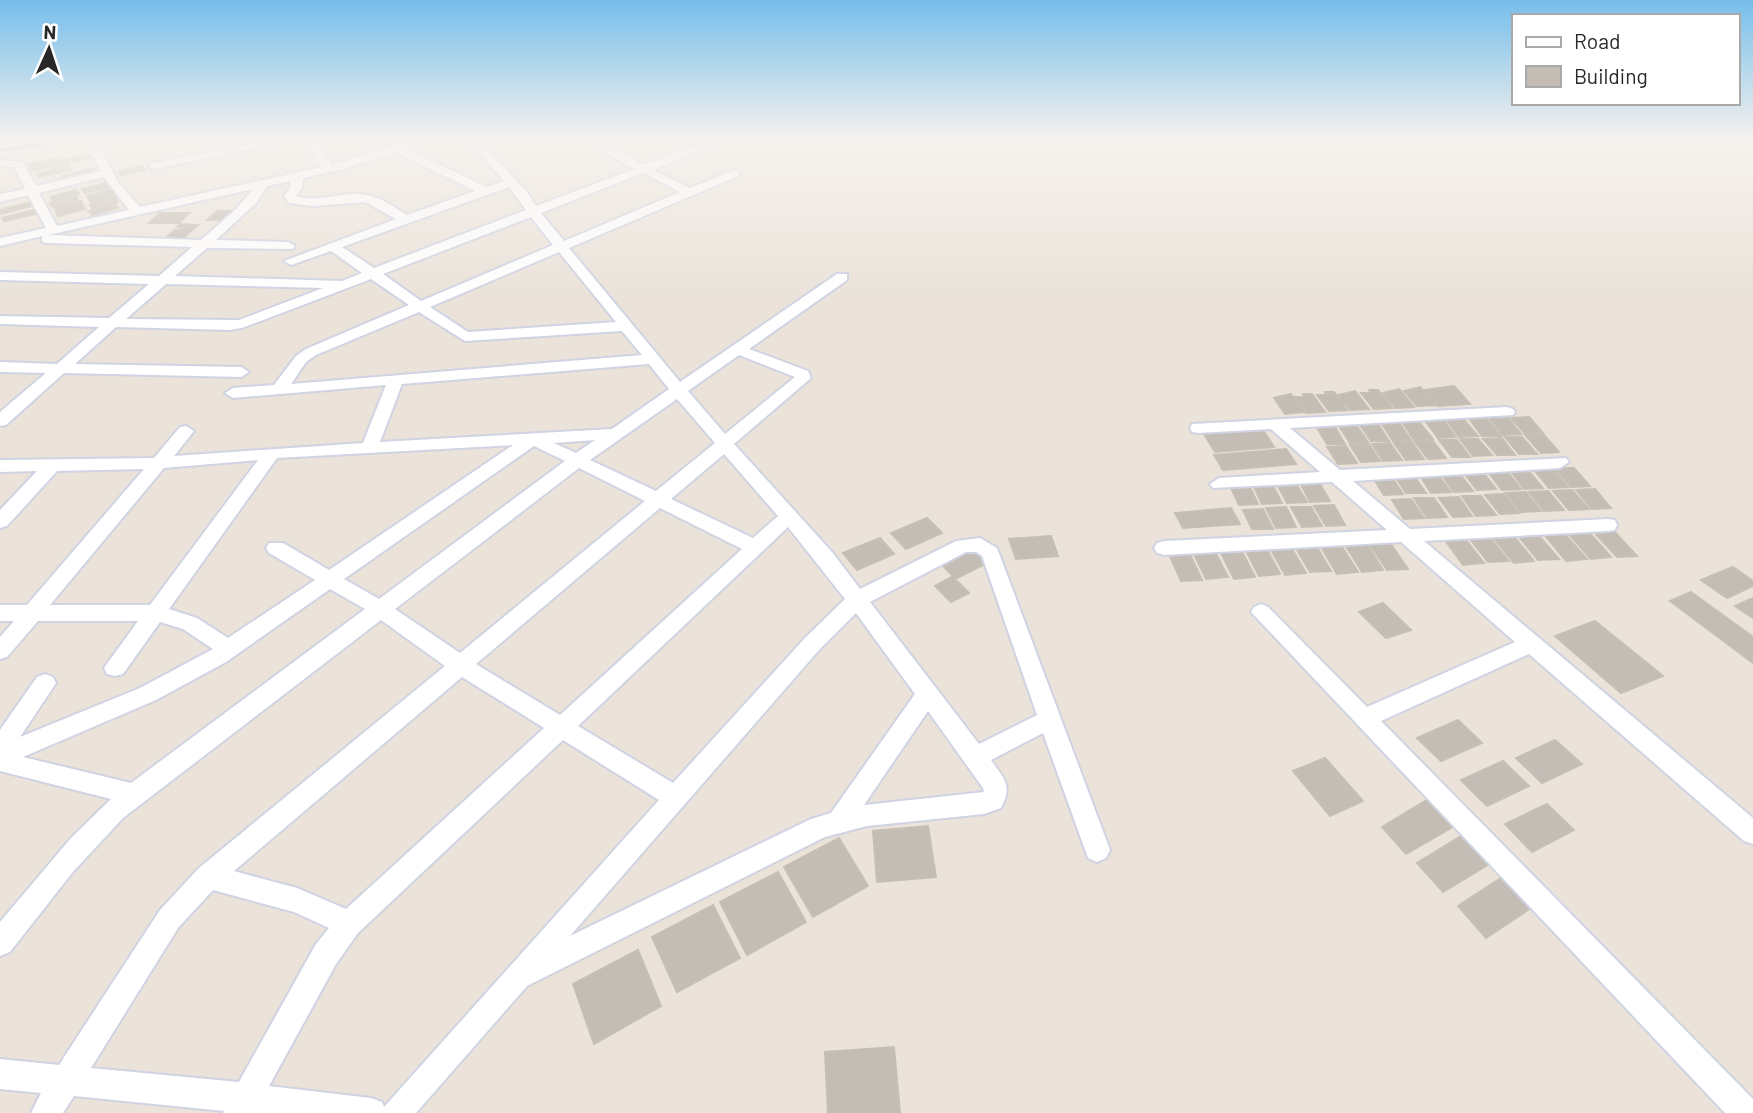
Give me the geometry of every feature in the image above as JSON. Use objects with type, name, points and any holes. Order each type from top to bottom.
[{"type":"street","points":[[0,198],[28,191]]},
{"type":"street","points":[[32,191],[53,230]]},
{"type":"street","points":[[121,191],[137,212]]},
{"type":"street","points":[[5,241],[232,191]]},
{"type":"street","points":[[0,422],[205,243],[253,200],[259,191]]},
{"type":"street","points":[[294,191],[290,196],[293,200],[318,204],[355,198],[370,199],[406,220]]},
{"type":"street","points":[[291,261],[485,191]]},
{"type":"street","points":[[517,976],[820,827],[840,820],[992,800],[996,793],[995,785],[858,599],[678,389],[518,191]]},
{"type":"street","points":[[0,320],[229,327],[253,321],[590,191]]},
{"type":"street","points":[[280,388],[302,359],[311,352],[690,192]]},
{"type":"street","points":[[5,241],[288,246]]},
{"type":"street","points":[[332,246],[470,337],[626,326]]},
{"type":"street","points":[[0,276],[346,285]]},
{"type":"street","points":[[0,943],[73,852],[107,815],[577,461],[842,277]]},
{"type":"street","points":[[46,1113],[169,919],[208,877],[803,377],[802,374],[736,349]]},
{"type":"street","points":[[233,393],[654,359]]},
{"type":"street","points":[[0,367],[241,372]]},
{"type":"street","points":[[369,448],[396,379]]},
{"type":"street","points":[[1198,428],[1507,412]]},
{"type":"street","points":[[1275,424],[1753,833]]},
{"type":"street","points":[[0,651],[186,431]]},
{"type":"street","points":[[0,466],[159,463],[272,453],[615,434]]},
{"type":"street","points":[[533,439],[755,547]]},
{"type":"street","points":[[0,759],[148,694],[229,649],[533,439]]},
{"type":"street","points":[[115,668],[272,453]]},
{"type":"street","points":[[1219,484],[1560,461]]},
{"type":"street","points":[[0,522],[51,466]]},
{"type":"street","points":[[242,1105],[326,954],[349,924],[789,516]]},
{"type":"street","points":[[1164,548],[1608,525]]},
{"type":"street","points":[[396,1113],[812,644],[858,599],[963,546],[980,545],[986,548],[1097,850]]},
{"type":"street","points":[[276,548],[379,608],[460,665],[675,797]]},
{"type":"street","points":[[1261,612],[1746,1113]]},
{"type":"street","points":[[0,613],[155,613],[190,623],[229,649]]},
{"type":"street","points":[[1364,719],[1531,644]]},
{"type":"street","points":[[0,748],[46,683]]},
{"type":"street","points":[[840,820],[928,693]]},
{"type":"street","points":[[975,757],[1050,719]]},
{"type":"street","points":[[0,759],[134,794]]},
{"type":"street","points":[[208,877],[297,900],[349,924]]},
{"type":"street","points":[[0,1074],[242,1105],[371,1113]]},
{"type":"building","points":[[73,191],[79,194],[53,201],[51,197]]},
{"type":"building","points":[[105,191],[115,193],[89,200],[87,196]]},
{"type":"building","points":[[115,194],[117,197],[92,204],[89,200]]},
{"type":"building","points":[[76,196],[78,200],[52,206],[50,203]]},
{"type":"building","points":[[116,198],[118,202],[92,209],[90,205]]},
{"type":"building","points":[[34,201],[36,205],[1,214],[0,210]]},
{"type":"building","points":[[81,201],[83,205],[57,211],[54,207]]},
{"type":"building","points":[[115,204],[118,208],[92,215],[89,211]]},
{"type":"building","points":[[82,205],[85,209],[58,216],[56,212]]},
{"type":"building","points":[[37,209],[39,213],[4,221],[2,218]]},
{"type":"building","points":[[217,211],[233,211],[226,220],[207,220]]},
{"type":"building","points":[[160,213],[189,213],[179,223],[149,223]]},
{"type":"building","points":[[180,224],[198,225],[180,241],[163,240],[175,230],[184,228],[177,227]]},
{"type":"building","points":[[1454,386],[1470,404],[1438,406],[1425,390]]},
{"type":"building","points":[[1420,387],[1436,405],[1417,406],[1404,391]]},
{"type":"building","points":[[1399,389],[1414,407],[1395,408],[1383,393]]},
{"type":"building","points":[[1369,390],[1378,390],[1392,408],[1374,409],[1361,393],[1371,393]]},
{"type":"building","points":[[1355,391],[1369,409],[1350,410],[1338,395]]},
{"type":"building","points":[[1325,392],[1334,392],[1347,410],[1329,411],[1317,395],[1326,395]]},
{"type":"building","points":[[1291,394],[1303,412],[1285,414],[1274,398]]},
{"type":"building","points":[[1303,394],[1312,394],[1325,412],[1306,413],[1295,397],[1304,397]]},
{"type":"building","points":[[1529,417],[1543,433],[1525,434],[1511,418]]},
{"type":"building","points":[[1508,418],[1521,434],[1503,435],[1490,419]]},
{"type":"building","points":[[1487,419],[1501,436],[1482,436],[1470,420]]},
{"type":"building","points":[[1464,420],[1478,436],[1459,437],[1447,421]]},
{"type":"building","points":[[1444,421],[1456,437],[1438,438],[1426,422]]},
{"type":"building","points":[[1403,423],[1420,423],[1433,439],[1414,440]]},
{"type":"building","points":[[1378,424],[1389,441],[1371,441],[1360,425]]},
{"type":"building","points":[[1382,424],[1400,424],[1411,440],[1393,441]]},
{"type":"building","points":[[1339,426],[1357,426],[1368,442],[1350,443]]},
{"type":"building","points":[[1335,427],[1345,444],[1327,444],[1317,428]]},
{"type":"building","points":[[1263,430],[1274,447],[1215,452],[1204,434]]},
{"type":"building","points":[[1544,435],[1559,452],[1541,453],[1526,436]]},
{"type":"building","points":[[1505,437],[1522,437],[1537,454],[1519,454]]},
{"type":"building","points":[[1502,438],[1515,455],[1497,455],[1483,439]]},
{"type":"building","points":[[1460,439],[1478,439],[1492,455],[1473,456]]},
{"type":"building","points":[[1439,440],[1457,440],[1470,457],[1452,457]]},
{"type":"building","points":[[1433,441],[1446,458],[1428,459],[1415,442]]},
{"type":"building","points":[[1412,442],[1424,459],[1406,460],[1394,443]]},
{"type":"building","points":[[1390,443],[1402,460],[1383,461],[1372,444]]},
{"type":"building","points":[[1369,444],[1380,461],[1361,462],[1350,445]]},
{"type":"building","points":[[1346,446],[1357,463],[1338,464],[1327,447]]},
{"type":"building","points":[[1286,449],[1296,464],[1223,470],[1214,455]]},
{"type":"building","points":[[1555,468],[1574,468],[1590,486],[1571,487]]},
{"type":"building","points":[[1553,469],[1568,487],[1549,488],[1534,470]]},
{"type":"building","points":[[1510,470],[1528,470],[1543,488],[1524,489]]},
{"type":"building","points":[[1482,471],[1496,489],[1477,490],[1463,472]]},
{"type":"building","points":[[1507,471],[1521,489],[1502,490],[1488,472]]},
{"type":"building","points":[[1440,473],[1459,473],[1473,491],[1454,492]]},
{"type":"building","points":[[1419,474],[1437,474],[1451,492],[1431,493]]},
{"type":"building","points":[[1394,475],[1413,475],[1426,493],[1406,493]]},
{"type":"building","points":[[1372,476],[1391,476],[1403,494],[1384,495]]},
{"type":"building","points":[[1319,482],[1330,501],[1310,502],[1300,483]]},
{"type":"building","points":[[1272,484],[1282,503],[1262,504],[1253,485]]},
{"type":"building","points":[[1277,484],[1296,484],[1307,502],[1287,503]]},
{"type":"building","points":[[1249,485],[1258,504],[1239,505],[1230,486]]},
{"type":"building","points":[[1595,489],[1611,508],[1592,509],[1576,490]]},
{"type":"building","points":[[1572,490],[1589,509],[1569,510],[1553,491]]},
{"type":"building","points":[[1548,491],[1564,510],[1544,511],[1529,492]]},
{"type":"building","points":[[1526,492],[1541,511],[1521,512],[1506,493]]},
{"type":"building","points":[[1504,494],[1519,513],[1500,514],[1485,495]]},
{"type":"building","points":[[1462,496],[1481,496],[1496,515],[1476,516]]},
{"type":"building","points":[[1459,497],[1472,516],[1453,517],[1439,498]]},
{"type":"building","points":[[1414,498],[1434,498],[1447,517],[1427,518]]},
{"type":"building","points":[[1411,499],[1424,518],[1404,519],[1392,500]]},
{"type":"building","points":[[1334,505],[1345,525],[1326,526],[1314,506]]},
{"type":"building","points":[[1286,507],[1296,527],[1276,528],[1266,508]]},
{"type":"building","points":[[1291,507],[1311,507],[1322,526],[1302,527]]},
{"type":"building","points":[[1231,508],[1240,524],[1183,528],[1175,513]]},
{"type":"building","points":[[1263,509],[1273,529],[1252,529],[1243,510]]},
{"type":"building","points":[[927,518],[942,533],[906,549],[891,533]]},
{"type":"building","points":[[1611,528],[1637,556],[1617,557],[1591,529]]},
{"type":"building","points":[[1586,529],[1611,557],[1591,559],[1566,531]]},
{"type":"building","points":[[1535,531],[1559,559],[1538,560],[1515,532]]},
{"type":"building","points":[[1562,531],[1587,559],[1566,561],[1543,533]]},
{"type":"building","points":[[1486,533],[1509,561],[1488,562],[1466,534]]},
{"type":"building","points":[[1511,533],[1534,561],[1514,563],[1491,535]]},
{"type":"building","points":[[1462,535],[1484,563],[1463,565],[1442,536]]},
{"type":"building","points":[[1051,536],[1058,556],[1016,559],[1009,539]]},
{"type":"building","points":[[880,538],[894,554],[857,570],[843,553]]},
{"type":"building","points":[[1388,540],[1408,569],[1387,570],[1368,542]]},
{"type":"building","points":[[1365,541],[1383,570],[1362,572],[1344,543]]},
{"type":"building","points":[[1314,542],[1331,571],[1310,572],[1293,543]]},
{"type":"building","points":[[1289,544],[1306,573],[1285,575],[1269,546]]},
{"type":"building","points":[[1340,544],[1358,572],[1337,574],[1320,545]]},
{"type":"building","points":[[1265,546],[1280,574],[1259,576],[1244,547]]},
{"type":"building","points":[[1213,548],[1228,577],[1206,579],[1192,550]]},
{"type":"building","points":[[1240,548],[1255,577],[1234,579],[1219,549]]},
{"type":"building","points":[[976,549],[989,562],[955,579],[969,593],[951,602],[935,586],[953,576],[943,566]]},
{"type":"building","points":[[1188,550],[1202,580],[1181,581],[1168,552]]},
{"type":"building","points":[[1733,567],[1753,581],[1753,586],[1727,598],[1701,580]]},
{"type":"building","points":[[1691,592],[1753,637],[1753,663],[1670,601]]},
{"type":"building","points":[[1753,598],[1753,618],[1735,606]]},
{"type":"building","points":[[1383,603],[1411,630],[1386,638],[1359,612]]},
{"type":"building","points":[[1595,621],[1663,676],[1621,693],[1555,636]]},
{"type":"building","points":[[1458,720],[1482,743],[1441,761],[1417,738]]},
{"type":"building","points":[[1555,740],[1582,764],[1542,783],[1516,758]]},
{"type":"building","points":[[1325,758],[1363,801],[1330,816],[1293,771]]},
{"type":"building","points":[[1503,761],[1529,786],[1487,806],[1461,780]]},
{"type":"building","points":[[1430,798],[1456,825],[1406,854],[1382,827]]},
{"type":"building","points":[[1547,804],[1574,830],[1532,852],[1505,824]]},
{"type":"building","points":[[928,826],[936,877],[877,882],[873,831]]},
{"type":"building","points":[[1466,833],[1494,861],[1443,892],[1417,863]]},
{"type":"building","points":[[839,838],[868,886],[813,917],[784,867]]},
{"type":"building","points":[[778,872],[806,922],[747,955],[720,902]]},
{"type":"building","points":[[1507,874],[1537,904],[1486,938],[1458,906]]},
{"type":"building","points":[[713,905],[740,958],[677,992],[652,937]]},
{"type":"building","points":[[638,950],[661,1006],[594,1044],[573,984]]},
{"type":"building","points":[[894,1047],[900,1113],[828,1113],[825,1052]]}]
